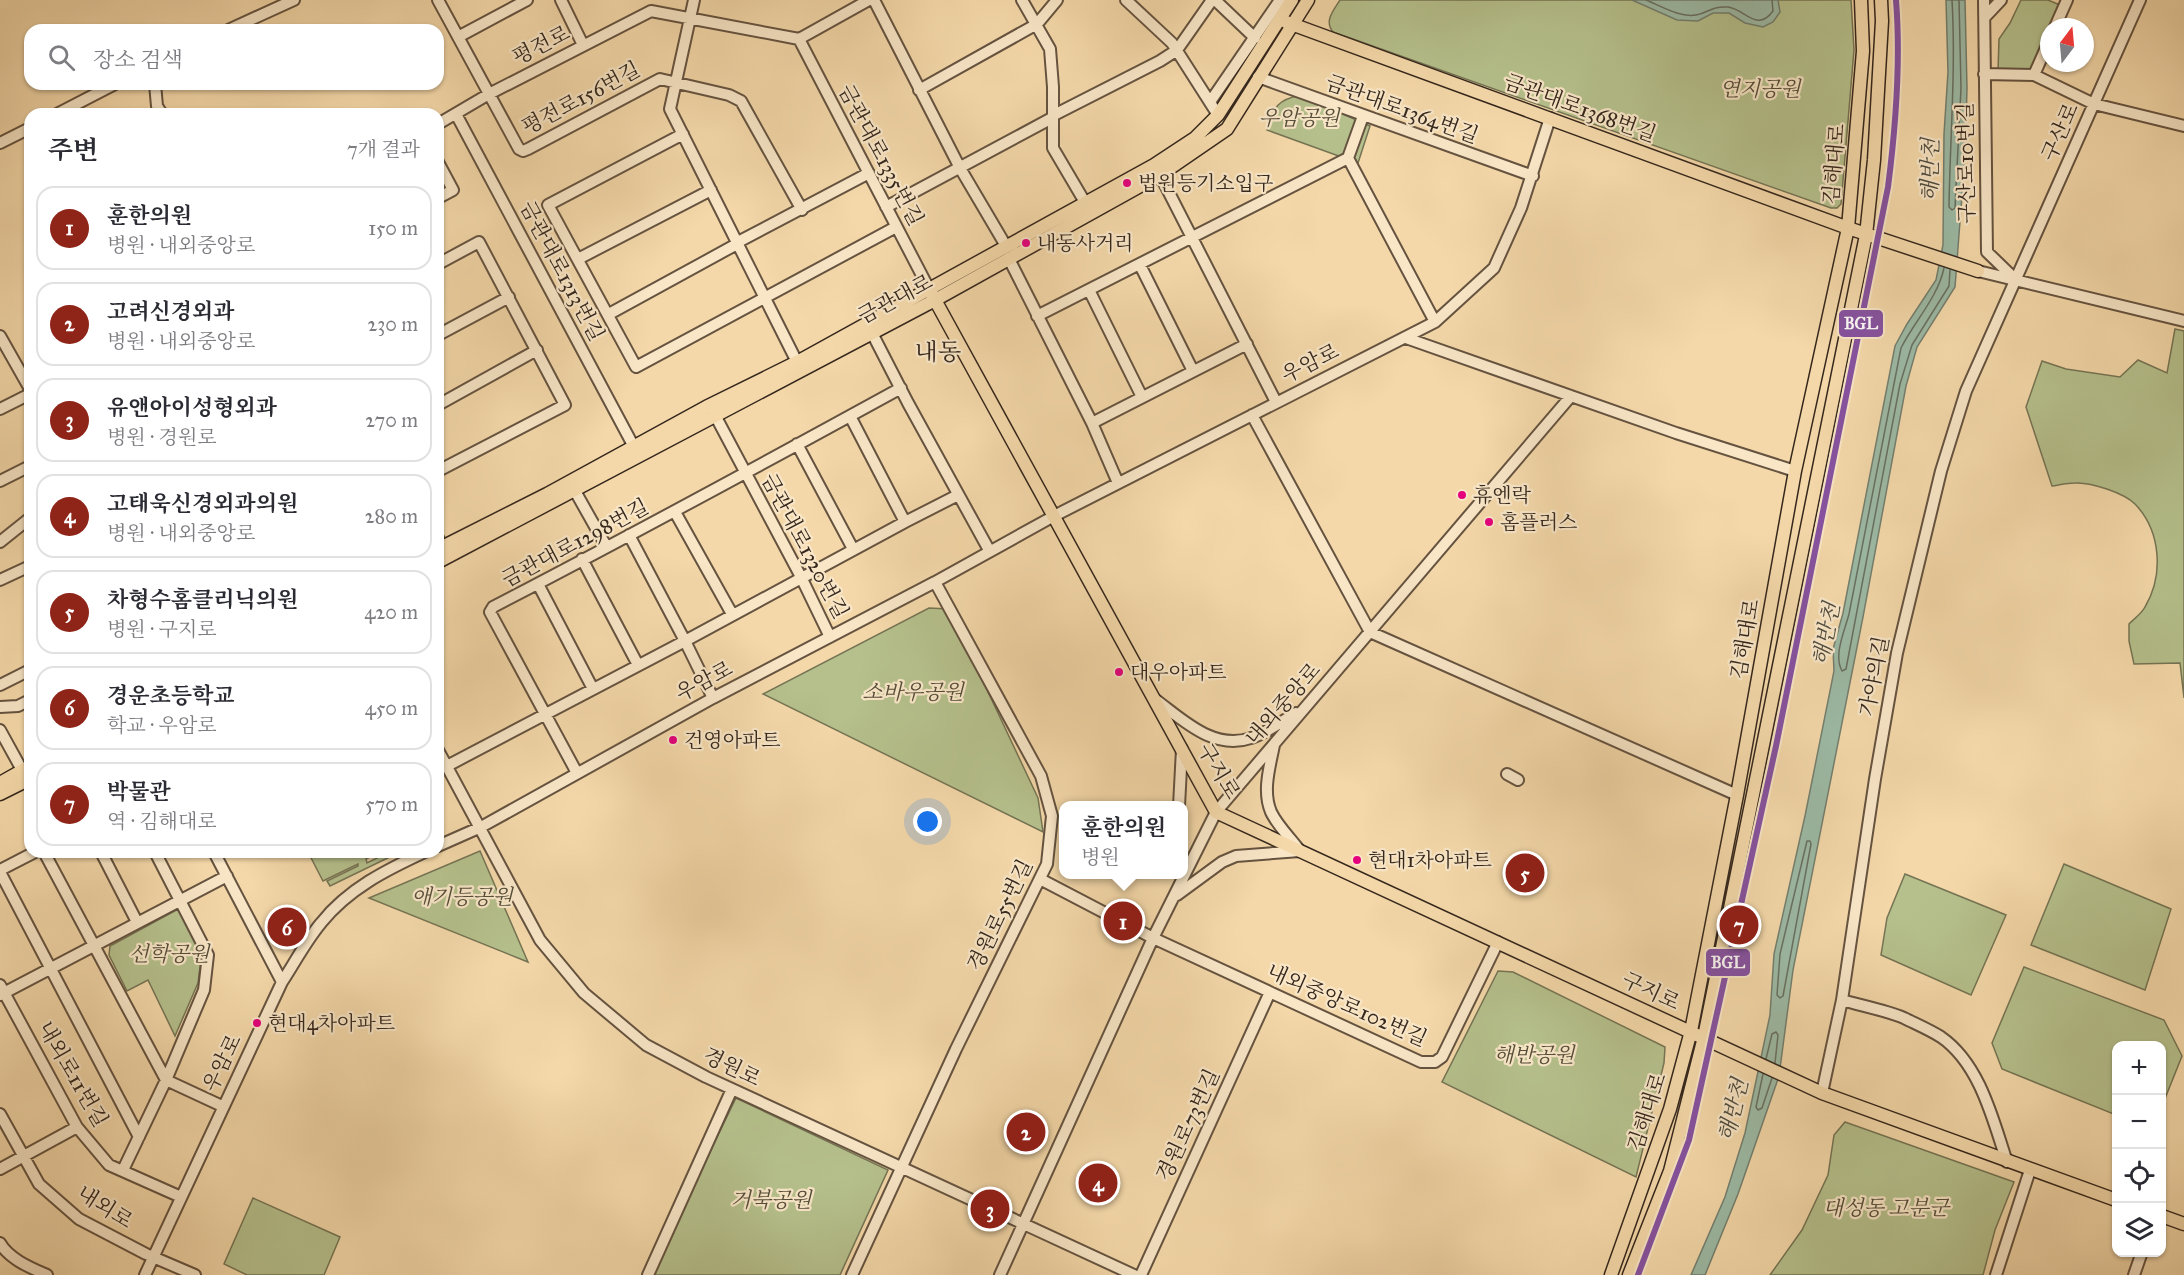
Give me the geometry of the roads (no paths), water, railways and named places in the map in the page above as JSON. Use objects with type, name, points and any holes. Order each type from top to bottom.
[{"type":"main road","name":"금관대로","points":[[444,559],[935,300],[1086,204],[1154,165],[1187,143],[1218,115],[1292,0]]},
{"type":"main road","name":"금관대로","points":[[444,542],[547,494],[706,407],[797,362],[929,289],[1007,253],[1160,175],[1227,129],[1308,0]]},
{"type":"main road","name":"김해대로","points":[[1611,1275],[1670,1109],[1692,1031],[1795,471],[1848,228],[1863,51],[1861,0]]},
{"type":"main road","name":"김해대로","points":[[1629,1275],[1670,1171],[1704,1037],[1866,235],[1874,160],[1882,21],[1881,0]]},
{"type":"main road","name":"금관대로1368번길","points":[[1279,19],[1866,235],[1978,271]]},
{"type":"main road","name":"구지로","points":[[929,289],[1216,812],[1822,1093]]},
{"type":"main road","points":[[0,783],[24,773]]},
{"type":"main road","points":[[0,794],[24,774]]},
{"type":"main road","points":[[1822,1093],[2112,1199]]},
{"type":"main road","points":[[2166,1217],[2184,1224]]},
{"type":"street","points":[[241,24],[294,0]]},
{"type":"street","points":[[438,0],[489,94]]},
{"type":"street","points":[[458,37],[527,0]]},
{"type":"street","points":[[561,0],[583,45]]},
{"type":"street","points":[[694,0],[670,109],[797,362]]},
{"type":"street","points":[[799,39],[869,0]]},
{"type":"street","points":[[874,0],[960,168],[1007,253],[1092,423],[1118,483]]},
{"type":"street","points":[[1022,0],[1050,49],[1053,148],[1086,204]]},
{"type":"street","points":[[919,90],[1037,24],[1057,0]]},
{"type":"street","points":[[1126,0],[1177,50],[1218,115]]},
{"type":"street","points":[[886,207],[1160,61],[1177,50],[1213,0],[1255,38]]},
{"type":"street","points":[[1210,102],[1280,0]]},
{"type":"street","name":"구산로10번길","points":[[1984,0],[1987,252],[2016,280]]},
{"type":"street","points":[[1985,17],[2001,0]]},
{"type":"street","points":[[2059,18],[2067,0]]},
{"type":"street","name":"구산로","points":[[2016,280],[2140,0]]},
{"type":"street","name":"평전로","points":[[444,121],[489,94],[651,11],[799,39]]},
{"type":"street","name":"금관대로1335번길","points":[[799,39],[929,289]]},
{"type":"street","points":[[2040,61],[2034,75],[2094,104],[2184,126]]},
{"type":"street","name":"구산로10번길","points":[[1984,74],[2034,75]]},
{"type":"street","name":"금관대로1364번길","points":[[1258,77],[1533,176]]},
{"type":"street","name":"평전로156번길","points":[[489,94],[516,145],[523,151],[660,79],[729,95],[741,101],[802,210]]},
{"type":"street","points":[[69,108],[103,90]]},
{"type":"street","points":[[156,90],[158,108]]},
{"type":"street","name":"금관대로1313번길","points":[[456,114],[634,447]]},
{"type":"street","points":[[1037,316],[1348,158],[1363,116]]},
{"type":"street","name":"우암로","points":[[444,843],[481,827],[713,698],[935,582],[1054,516],[1435,322],[1494,268],[1533,176],[1550,118]]},
{"type":"street","points":[[0,143],[24,131]]},
{"type":"street","name":"금관대로1313번길","points":[[683,134],[548,205],[636,367],[764,298]]},
{"type":"street","points":[[1348,158],[1435,322]]},
{"type":"street","points":[[444,173],[453,190],[444,195]]},
{"type":"street","points":[[609,314],[869,173]]},
{"type":"street","points":[[1160,175],[1276,402]]},
{"type":"street","points":[[578,259],[711,190]]},
{"type":"street","points":[[764,298],[896,227]]},
{"type":"street","points":[[444,261],[480,242],[565,405],[444,468]]},
{"type":"street","points":[[1140,265],[1193,371]]},
{"type":"street","points":[[1978,271],[2184,321]]},
{"type":"street","name":"가야의길","points":[[1822,1093],[1842,1000],[1875,779],[1902,630],[1941,471],[1966,391],[2016,280]]},
{"type":"street","points":[[1089,291],[1142,398]]},
{"type":"street","points":[[444,332],[509,297]]},
{"type":"street","points":[[872,333],[958,495],[990,550]]},
{"type":"street","points":[[0,338],[24,379]]},
{"type":"street","points":[[1406,338],[1795,471]]},
{"type":"street","points":[[1092,423],[1247,344]]},
{"type":"street","points":[[444,402],[537,350]]},
{"type":"street","name":"금관대로1320번길","points":[[744,472],[901,388]]},
{"type":"street","name":"내외중앙로","points":[[1188,869],[1216,812],[1571,396]]},
{"type":"street","points":[[0,410],[24,397]]},
{"type":"street","points":[[1252,415],[1370,632],[1737,795]]},
{"type":"street","points":[[850,416],[905,522]]},
{"type":"street","name":"금관대로1320번길","points":[[716,417],[831,637]]},
{"type":"street","points":[[797,444],[853,549]]},
{"type":"street","points":[[0,481],[24,469]]},
{"type":"street","name":"금관대로1298번길","points":[[577,773],[490,612],[493,607],[675,512],[744,472]]},
{"type":"street","points":[[576,490],[606,546]]},
{"type":"street","points":[[447,766],[958,495]]},
{"type":"street","points":[[675,512],[732,614]]},
{"type":"street","points":[[0,542],[24,523]]},
{"type":"street","points":[[629,535],[713,698]]},
{"type":"street","points":[[582,559],[638,665]]},
{"type":"street","points":[[0,580],[24,569]]},
{"type":"street","name":"경원로55번길","points":[[852,1275],[956,1049],[1047,864],[1052,816],[1041,776],[935,582]]},
{"type":"street","points":[[538,584],[593,689]]},
{"type":"street","points":[[0,685],[24,673]]},
{"type":"street","points":[[1156,700],[1203,734],[1215,739],[1242,741],[1252,738],[1305,709]]},
{"type":"street","points":[[0,707],[18,706],[24,703]]},
{"type":"street","points":[[0,730],[24,767]]},
{"type":"street","points":[[1275,744],[1268,780],[1269,805],[1271,813],[1300,851]]},
{"type":"street","points":[[1179,801],[1182,749]]},
{"type":"street","name":"경원로","points":[[444,761],[540,940],[584,993],[646,1045],[732,1089],[1134,1275]]},
{"type":"street","points":[[1507,774],[1518,780]]},
{"type":"street","points":[[1174,897],[1207,872],[1236,856],[1300,851]]},
{"type":"street","points":[[0,871],[24,858]]},
{"type":"street","points":[[47,858],[166,1080],[222,1106]]},
{"type":"street","points":[[104,858],[137,922]]},
{"type":"street","points":[[123,1170],[166,1080],[204,990],[208,955],[158,858]]},
{"type":"street","points":[[217,858],[282,982]]},
{"type":"street","name":"우암로","points":[[145,1275],[222,1106],[282,982],[321,922],[359,885],[411,858]]},
{"type":"street","name":"내외로11번길","points":[[0,871],[139,1137]]},
{"type":"street","name":"내외로11번길","points":[[181,1197],[109,1165],[77,1127],[1,991],[51,969],[227,876]]},
{"type":"street","name":"내외중앙로102번길","points":[[1040,879],[1153,938],[1421,1062],[1436,1062],[1442,1057],[1498,942]]},
{"type":"street","points":[[1174,897],[1175,879]]},
{"type":"street","name":"내외중앙로","points":[[1000,1275],[1153,938],[1183,879]]},
{"type":"street","name":"경원로73번길","points":[[1141,1275],[1270,992]]},
{"type":"street","points":[[1842,1000],[1903,1017],[1942,1038],[1958,1053],[1975,1077],[1993,1119],[2007,1162]]},
{"type":"street","points":[[648,1275],[732,1089]]},
{"type":"street","name":"내외로","points":[[0,1114],[39,1184],[80,1219],[146,1254],[195,1275]]},
{"type":"street","points":[[0,1169],[77,1127]]},
{"type":"street","points":[[1996,1275],[2030,1170]]},
{"type":"street","points":[[0,1243],[4,1250],[31,1268],[47,1275]]},
{"type":"street","points":[[2134,1275],[2140,1257]]},
{"type":"water","points":[[1632,0],[1778,0],[1780,12],[1773,22],[1763,27],[1745,23],[1729,13],[1713,13],[1698,21],[1677,20]]},
{"type":"water","name":"해반천","points":[[1946,0],[1965,0],[1967,88],[1965,156],[1955,287],[1917,347],[1906,386],[1793,970],[1779,1076],[1738,1194],[1705,1275],[1691,1275],[1725,1197],[1745,1133],[1770,1015],[1774,954],[1834,671],[1833,649],[1843,613],[1895,346],[1936,280],[1943,245],[1944,134],[1948,72]]},
{"type":"place","name":"법원등기소입구","points":[[1127,183]]},
{"type":"place","name":"내동사거리","points":[[1026,243]]},
{"type":"place","name":"휴엔락","points":[[1462,495]]},
{"type":"place","name":"홈플러스","points":[[1489,522]]},
{"type":"place","name":"대우아파트","points":[[1119,672]]},
{"type":"place","name":"건영아파트","points":[[673,740]]},
{"type":"place","name":"현대1차아파트","points":[[1357,860]]},
{"type":"place","name":"차형수홈클리닉의원","points":[[1525,873]]},
{"type":"place","name":"훈한의원","points":[[1123,921]]},
{"type":"place","name":"박물관","points":[[1739,925]]},
{"type":"place","name":"경운초등학교","points":[[287,927]]},
{"type":"place","name":"현대4차아파트","points":[[257,1023]]},
{"type":"place","name":"고려신경외과","points":[[1026,1132]]},
{"type":"place","name":"고태욱신경외과의원","points":[[1098,1183]]},
{"type":"place","name":"유앤아이성형외과","points":[[990,1209]]},
{"type":"district","name":"내동","points":[[938,352]]},
{"type":"park label","name":"연지공원","points":[[1760,89]]},
{"type":"park label","name":"우암공원","points":[[1299,118]]},
{"type":"park label","name":"소바우공원","points":[[913,692]]},
{"type":"park label","name":"애기등공원","points":[[462,897]]},
{"type":"park label","name":"선학공원","points":[[169,954]]},
{"type":"park label","name":"해반공원","points":[[1534,1055]]},
{"type":"park label","name":"거북공원","points":[[771,1200]]},
{"type":"park label","name":"대성동 고분군","points":[[1886,1208]]}]
